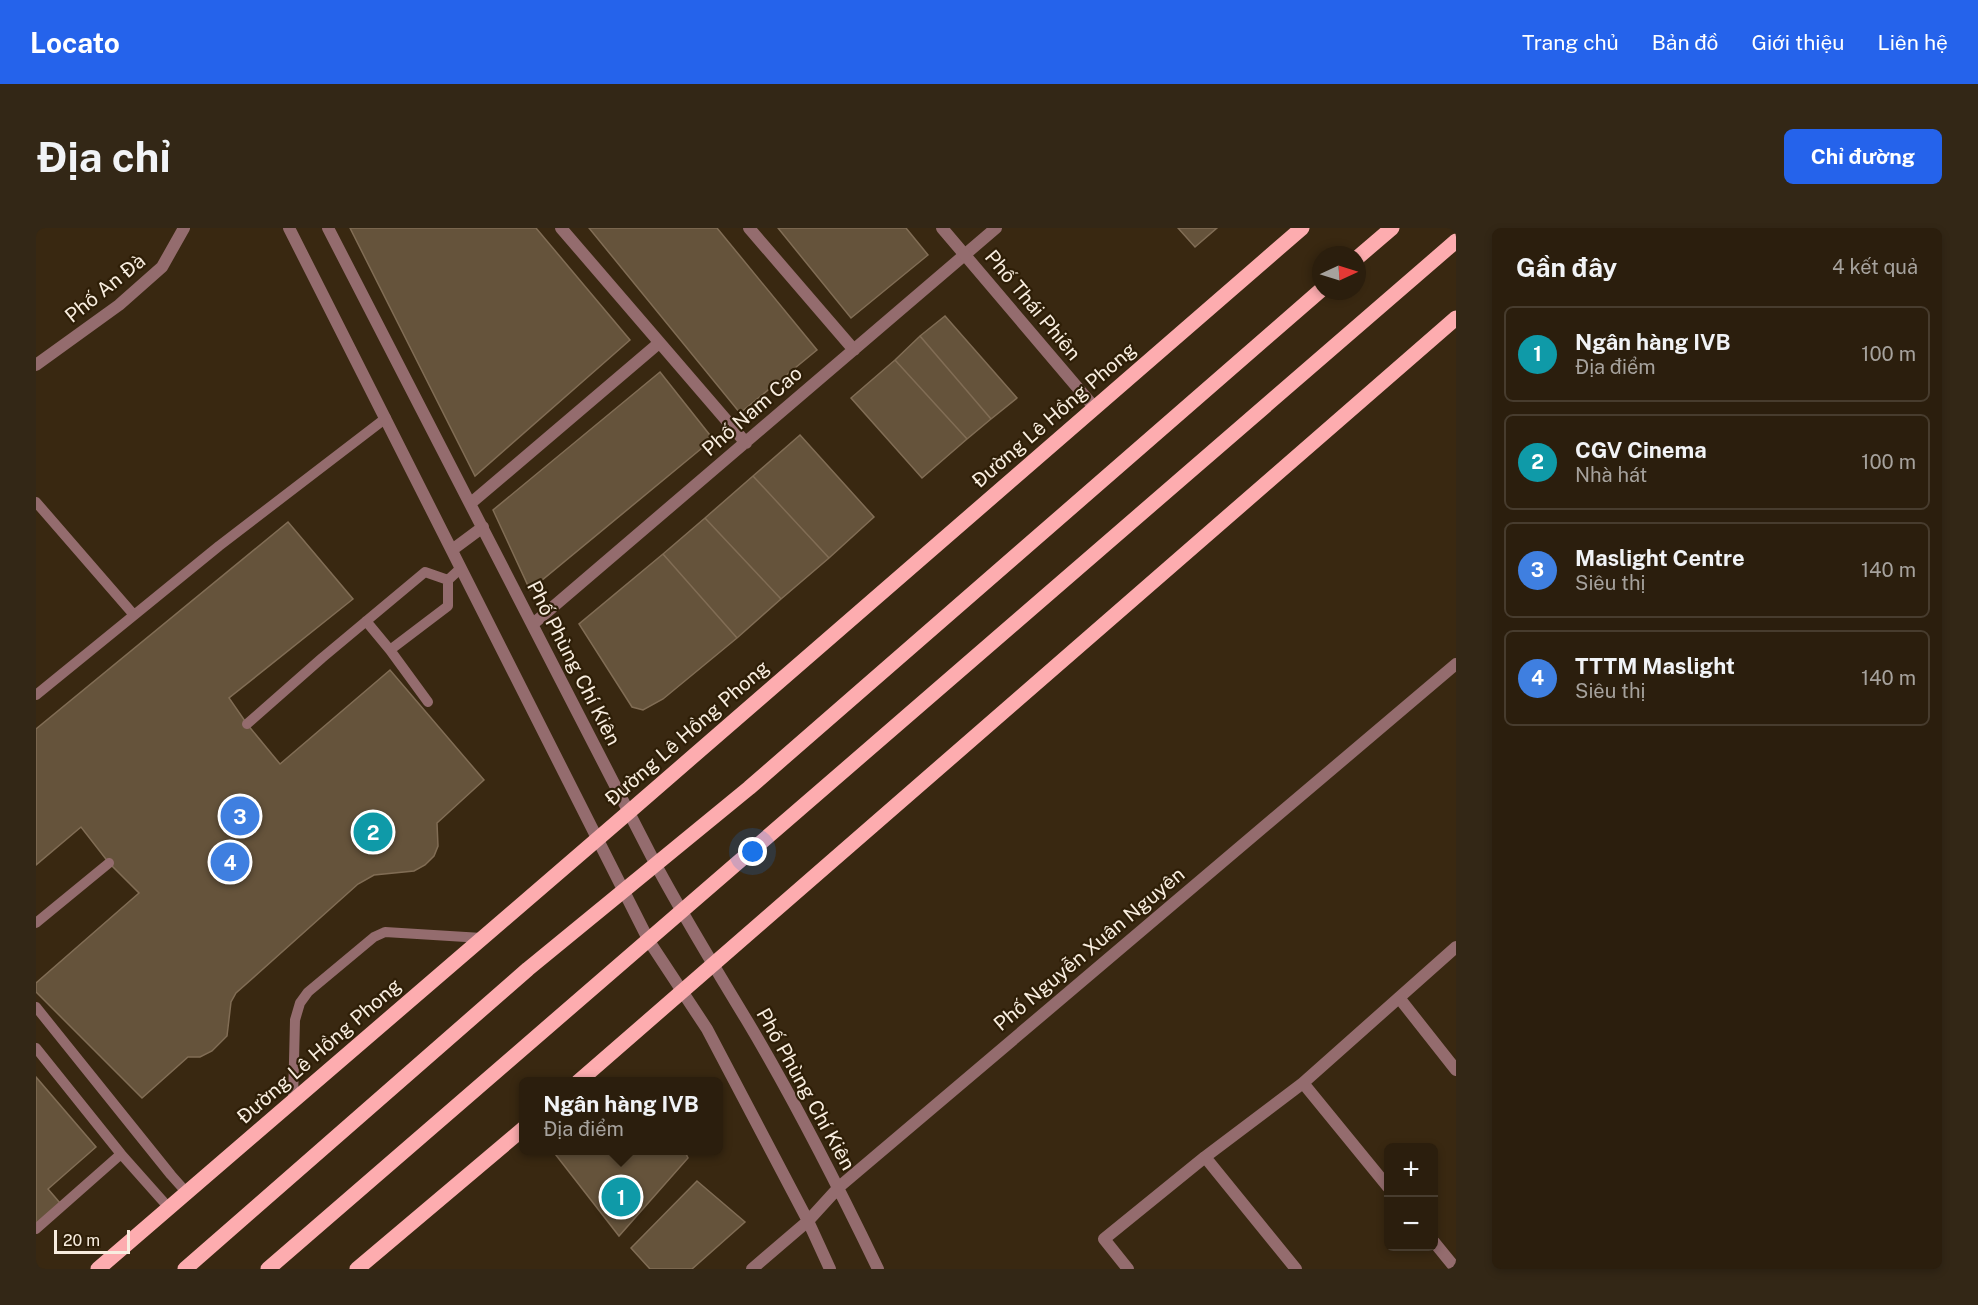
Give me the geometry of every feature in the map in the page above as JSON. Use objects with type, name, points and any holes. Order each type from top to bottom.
[{"type":"main road","name":"Đường Lê Hồng Phong","points":[[98,1269],[630,812],[1302,228]]},
{"type":"main road","points":[[1366,250],[1392,228]]},
{"type":"main road","points":[[268,1269],[650,941],[1456,241]]},
{"type":"main road","points":[[184,1269],[528,969],[749,788],[1312,298]]},
{"type":"main road","points":[[584,1077],[1456,318]]},
{"type":"main road","points":[[357,1269],[519,1132]]},
{"type":"street","name":"Phố An Đà","points":[[36,365],[119,304],[162,267],[184,228]]},
{"type":"street","points":[[289,228],[624,891],[650,941],[707,1029],[808,1221],[830,1269]]},
{"type":"street","name":"Phố Phùng Chí Kiên","points":[[328,228],[656,865],[681,912],[745,1017],[839,1187],[878,1269]]},
{"type":"street","points":[[561,228],[746,443]]},
{"type":"street","points":[[749,228],[854,350]]},
{"type":"street","name":"Phố Thái Phiên","points":[[942,228],[1094,407]]},
{"type":"street","name":"Phố Nam Cao","points":[[533,624],[996,228]]},
{"type":"street","points":[[471,503],[659,343]]},
{"type":"street","points":[[452,550],[483,527]]},
{"type":"street","name":"Phố Nguyễn Xuân Nguyên","points":[[752,1269],[808,1221],[839,1187],[1456,664]]},
{"type":"street","points":[[1104,1239],[1205,1156],[1304,1083],[1456,947]]},
{"type":"street","points":[[1400,999],[1456,1070]]},
{"type":"street","points":[[1304,1083],[1384,1181]]},
{"type":"street","points":[[1205,1156],[1296,1269]]},
{"type":"street","points":[[1104,1239],[1119,1269]]},
{"type":"street","points":[[1104,1239],[1128,1269]]},
{"type":"street","points":[[1438,1247],[1456,1269]]},
{"type":"lane","points":[[36,695],[219,546],[386,418]]},
{"type":"lane","points":[[36,502],[134,615]]},
{"type":"lane","points":[[390,650],[448,606],[448,580],[461,568]]},
{"type":"lane","points":[[247,724],[426,572],[448,580]]},
{"type":"lane","points":[[366,621],[428,702]]},
{"type":"lane","points":[[36,923],[109,862]]},
{"type":"lane","points":[[293,1101],[295,1020],[300,1003],[308,992],[374,937],[385,932],[482,938]]},
{"type":"lane","points":[[36,1007],[187,1193]]},
{"type":"lane","points":[[36,1048],[121,1154],[169,1208]]},
{"type":"lane","points":[[36,1229],[121,1154]]},
{"type":"building","points":[[350,228],[536,228],[630,340],[475,476]]},
{"type":"building","points":[[589,228],[717,228],[817,350],[740,413]]},
{"type":"building","points":[[778,228],[906,228],[928,255],[851,318]]},
{"type":"building","points":[[1178,228],[1217,228],[1195,247]]},
{"type":"building","points":[[945,316],[1017,398],[991,419],[920,336]]},
{"type":"building","points":[[920,336],[991,419],[967,439],[895,360]]},
{"type":"building","points":[[895,360],[967,439],[922,478],[851,398]]},
{"type":"building","points":[[660,372],[713,439],[530,590],[493,510]]},
{"type":"building","points":[[800,435],[874,517],[829,558],[753,476]]},
{"type":"building","points":[[753,476],[829,558],[781,599],[705,518]]},
{"type":"building","points":[[705,518],[781,599],[737,638],[663,554]]},
{"type":"building","points":[[288,522],[353,599],[229,698],[247,724],[280,764],[390,670],[484,780],[437,823],[438,846],[434,856],[425,865],[414,871],[374,875],[358,884],[236,993],[231,1002],[227,1036],[212,1051],[200,1057],[188,1057],[142,1098],[36,992],[36,983],[139,893],[109,863],[81,827],[36,865],[36,729]]},
{"type":"building","points":[[663,554],[737,638],[663,699],[643,710],[632,707],[579,624]]},
{"type":"building","points":[[36,1077],[96,1147],[48,1189],[60,1203],[36,1224]]},
{"type":"building","points":[[556,1155],[686,1155],[688,1158],[619,1236]]},
{"type":"building","points":[[697,1181],[745,1222],[692,1269],[650,1269],[631,1248]]},
{"type":"place","name":"Maslight Centre","points":[[240,816]]},
{"type":"place","name":"CGV Cinema","points":[[373,832]]},
{"type":"place","name":"TTTM Maslight","points":[[230,862]]},
{"type":"place","name":"Ngân hàng IVB","points":[[621,1197]]}]
